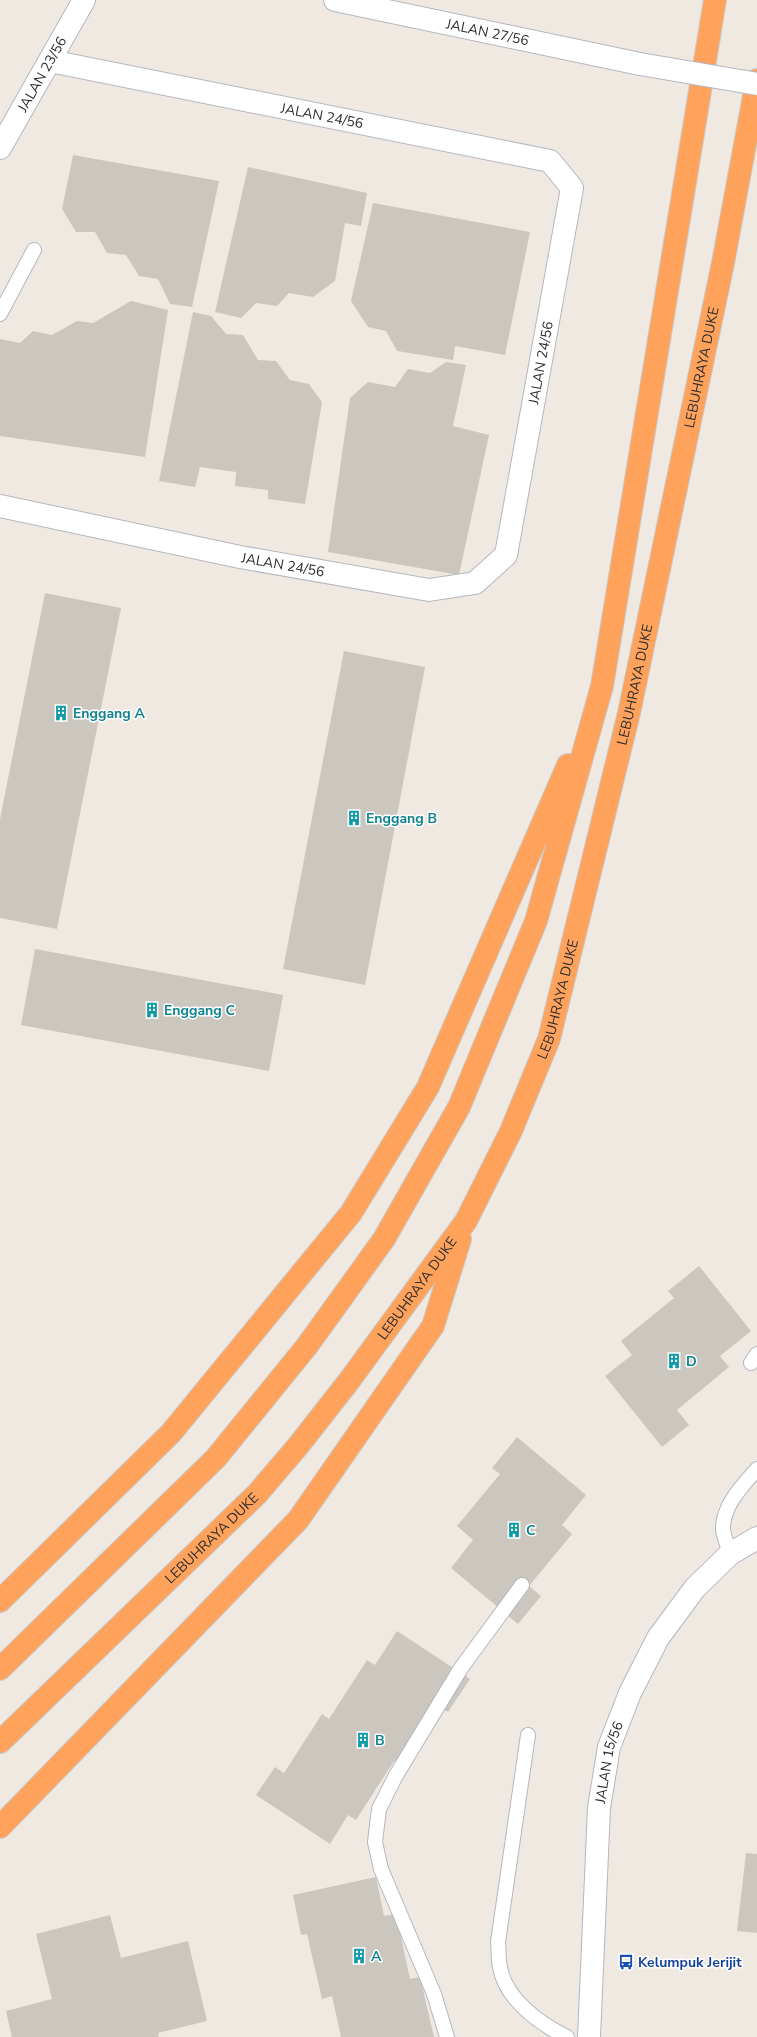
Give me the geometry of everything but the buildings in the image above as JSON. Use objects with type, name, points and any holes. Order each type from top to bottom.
[{"type":"highway","points":[[0,1669],[216,1458],[307,1346],[384,1239],[459,1107],[536,920],[602,686],[716,0]]},
{"type":"highway","name":"LEBUHRAYA DUKE","points":[[0,1742],[257,1494],[298,1446],[345,1386],[466,1221],[511,1131],[549,1039],[630,706],[723,263],[757,80]]},
{"type":"highway","points":[[0,1601],[171,1433],[351,1213],[428,1087],[602,686]]},
{"type":"highway","points":[[0,1827],[298,1520],[433,1326],[466,1221]]},
{"type":"street","name":"JALAN 23/56","points":[[0,148],[84,0]]},
{"type":"street","name":"JALAN 27/56","points":[[341,1],[640,64],[757,84]]},
{"type":"street","name":"JALAN 24/56","points":[[0,506],[240,557],[429,590],[475,583],[506,555],[572,188],[550,162],[50,61]]},
{"type":"street","name":"JALAN 15/56","points":[[589,2037],[599,1808],[609,1747],[630,1693],[658,1638],[695,1588],[730,1554],[757,1538]]},
{"type":"lane","points":[[0,314],[34,250]]},
{"type":"lane","points":[[730,1554],[723,1529],[727,1510],[738,1490],[757,1469]]},
{"type":"lane","points":[[447,2037],[434,1994],[381,1869],[376,1842],[379,1809],[395,1777],[461,1668],[522,1585]]},
{"type":"lane","points":[[528,1734],[498,1942],[500,1968],[505,1983],[526,2010],[551,2029],[567,2037]]},
{"type":"place","name":"Enggang A","points":[[61,713]]},
{"type":"place","name":"Enggang B","points":[[354,818]]},
{"type":"place","name":"Enggang C","points":[[152,1010]]},
{"type":"place","name":"D","points":[[674,1361]]},
{"type":"place","name":"C","points":[[514,1530]]},
{"type":"place","name":"B","points":[[363,1740]]},
{"type":"place","name":"A","points":[[359,1956]]},
{"type":"place","name":"Kelumpuk Jerijit","points":[[626,1962]]}]
